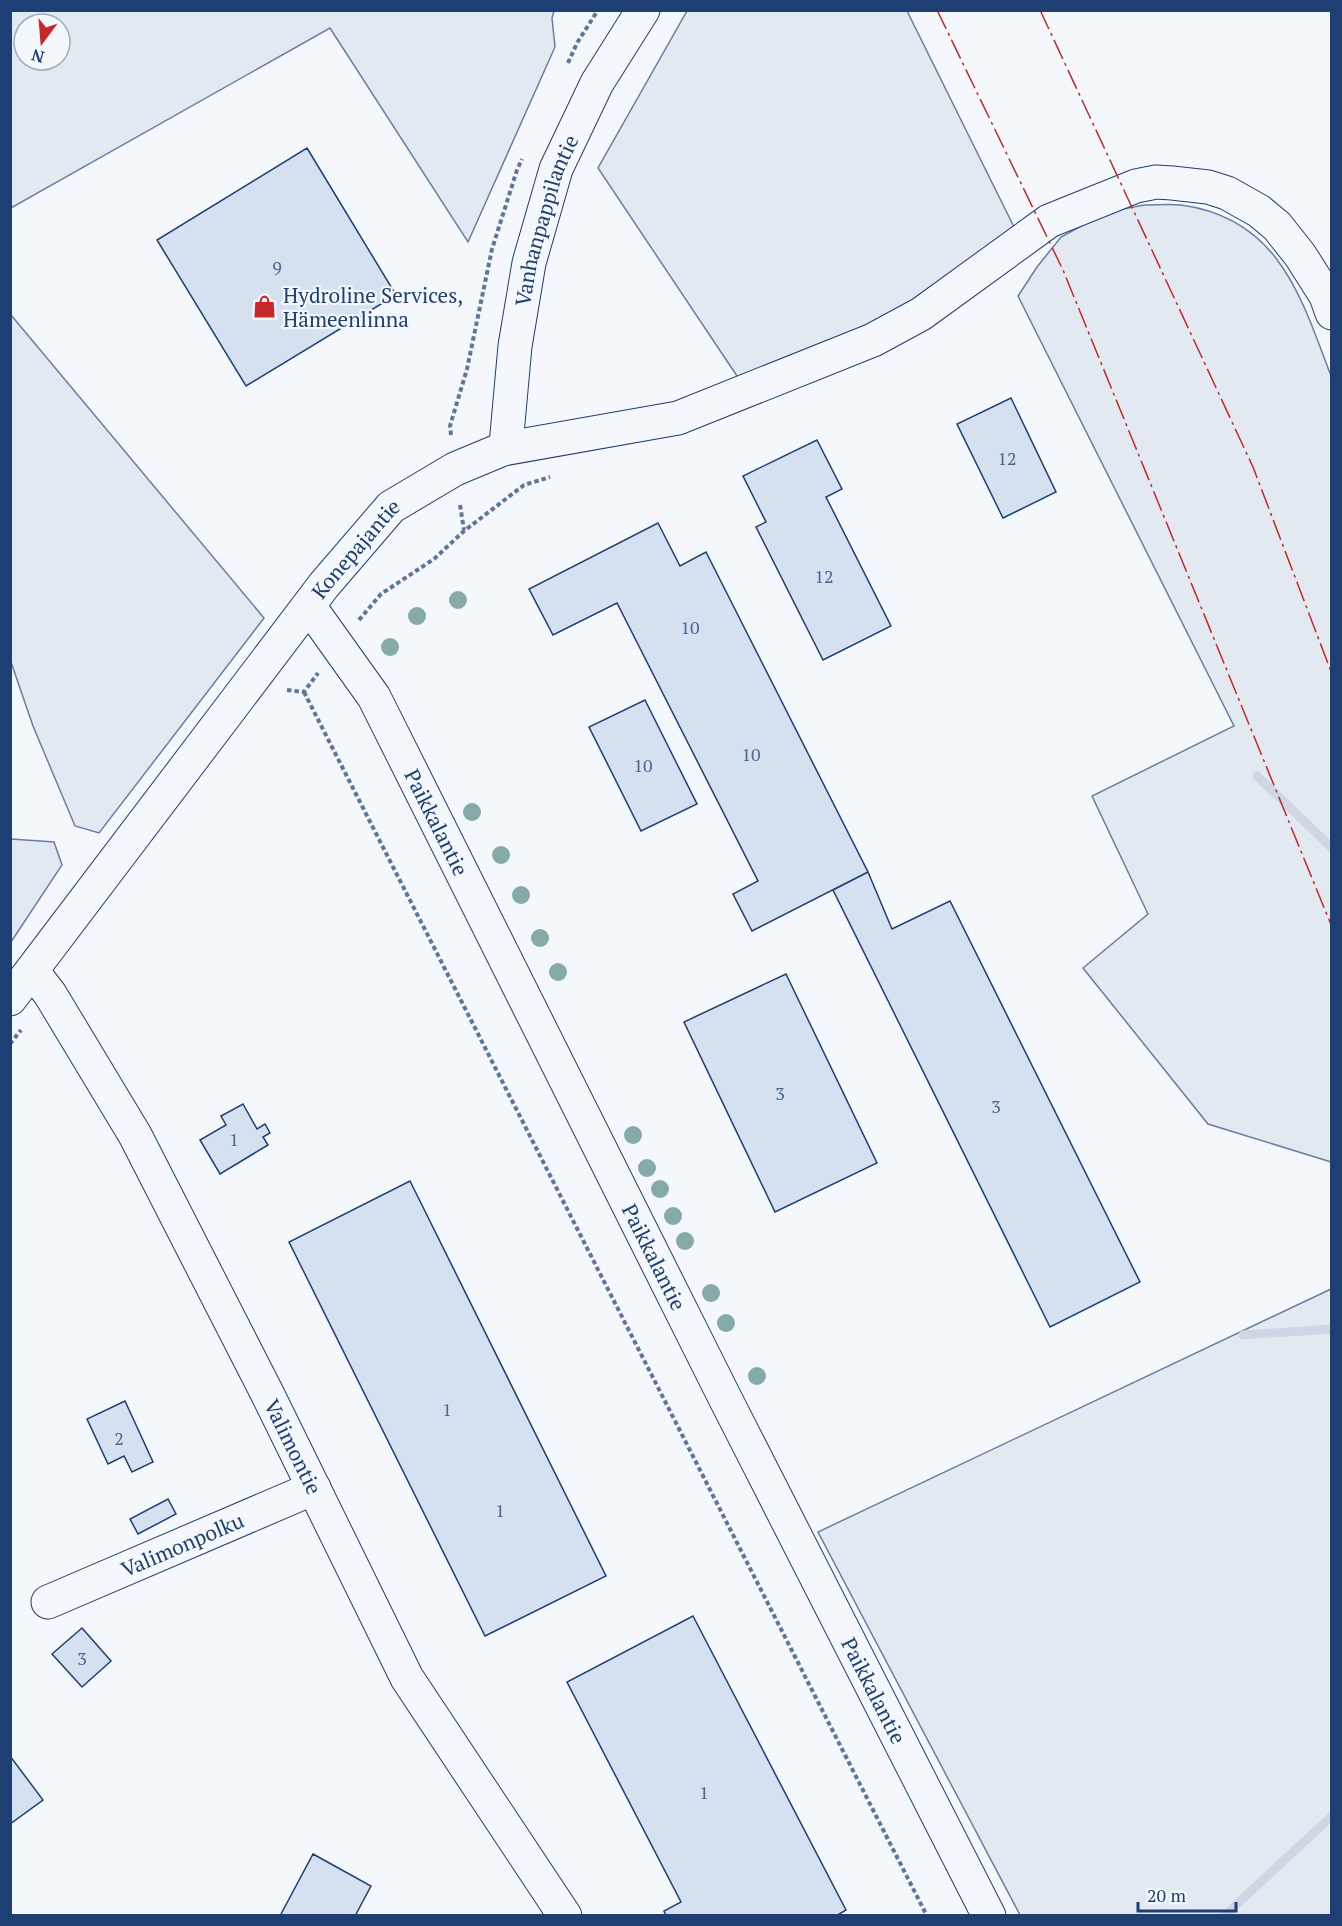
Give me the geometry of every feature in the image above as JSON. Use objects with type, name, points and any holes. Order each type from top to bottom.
[{"type":"street","name":"Vanhanpappilantie","points":[[503,449],[506,445],[515,346],[530,263],[556,169],[597,83],[643,10]]},
{"type":"street","name":"Konepajantie","points":[[10,999],[33,972],[324,585],[391,507],[455,469],[503,449],[678,418],[873,340],[921,314],[1049,221],[1119,191],[1156,182],[1208,187],[1227,193],[1260,211],[1277,226],[1300,255],[1326,296],[1332,313]]},
{"type":"street","name":"Paikkalantie","points":[[309,606],[374,697],[720,1387],[989,1916]]},
{"type":"street","name":"Valimontie","points":[[33,972],[56,1004],[135,1135],[314,1488],[407,1678],[565,1916]]},
{"type":"street","name":"Valimonpolku","points":[[48,1602],[314,1488]]},
{"type":"path","points":[[338,646],[381,594],[434,559],[464,531],[524,485],[558,474]]},
{"type":"path","points":[[304,692],[927,1916]]},
{"type":"shaded area","points":[[11,10],[554,11],[552,18],[555,47],[468,242],[330,28],[11,208]]},
{"type":"shaded area","points":[[687,11],[907,11],[1014,227],[871,330],[741,382],[598,168]]},
{"type":"shaded area","points":[[1144,205],[1181,205],[1214,213],[1242,226],[1264,244],[1282,266],[1296,291],[1331,376],[1331,1162],[1208,1124],[1083,968],[1148,914],[1092,796],[1234,726],[1018,296],[1061,237],[1107,212]]},
{"type":"shaded area","points":[[11,315],[264,618],[99,833],[75,826],[33,726],[11,662]]},
{"type":"shaded area","points":[[11,839],[54,842],[62,865],[11,942]]},
{"type":"shaded area","points":[[1331,1289],[1331,1915],[1020,1915],[818,1532]]},
{"type":"building","points":[[307,148],[396,295],[246,386],[157,240]]},
{"type":"building","points":[[1011,398],[1056,492],[1003,518],[957,424]]},
{"type":"building","points":[[817,440],[842,489],[826,497],[891,626],[823,660],[756,527],[766,522],[743,476]]},
{"type":"building","points":[[658,523],[680,566],[706,552],[868,872],[752,931],[733,894],[758,881],[617,603],[553,635],[529,589]]},
{"type":"building","points":[[645,700],[697,804],[641,831],[589,727]]},
{"type":"building","points":[[868,872],[892,929],[950,901],[1140,1282],[1050,1327],[833,890]]},
{"type":"building","points":[[786,974],[877,1163],[775,1212],[684,1022]]},
{"type":"building","points":[[243,1104],[257,1129],[265,1124],[270,1133],[263,1137],[268,1145],[220,1174],[200,1140],[226,1125],[221,1116]]},
{"type":"building","points":[[410,1181],[606,1576],[485,1636],[289,1242]]},
{"type":"building","points":[[125,1401],[153,1462],[132,1472],[124,1456],[108,1464],[87,1419]]},
{"type":"building","points":[[168,1499],[176,1514],[138,1534],[130,1519]]},
{"type":"building","points":[[693,1616],[846,1910],[836,1916],[666,1916],[664,1911],[681,1902],[567,1682]]},
{"type":"building","points":[[82,1628],[111,1661],[82,1687],[52,1654]]},
{"type":"building","points":[[10,1756],[43,1800],[10,1824]]},
{"type":"building","points":[[313,1854],[371,1886],[355,1916],[280,1916]]},
{"type":"waterway","points":[[1257,776],[1332,848]]},
{"type":"waterway","points":[[1243,1335],[1332,1329]]},
{"type":"waterway","points":[[1224,1916],[1332,1816]]},
{"type":"power","points":[[937,10],[1063,270],[1332,927]]},
{"type":"power","points":[[1040,10],[1253,467],[1332,674]]},
{"type":"place","name":"Hydroline Services, Hämeenlinna","points":[[265,307]]}]
